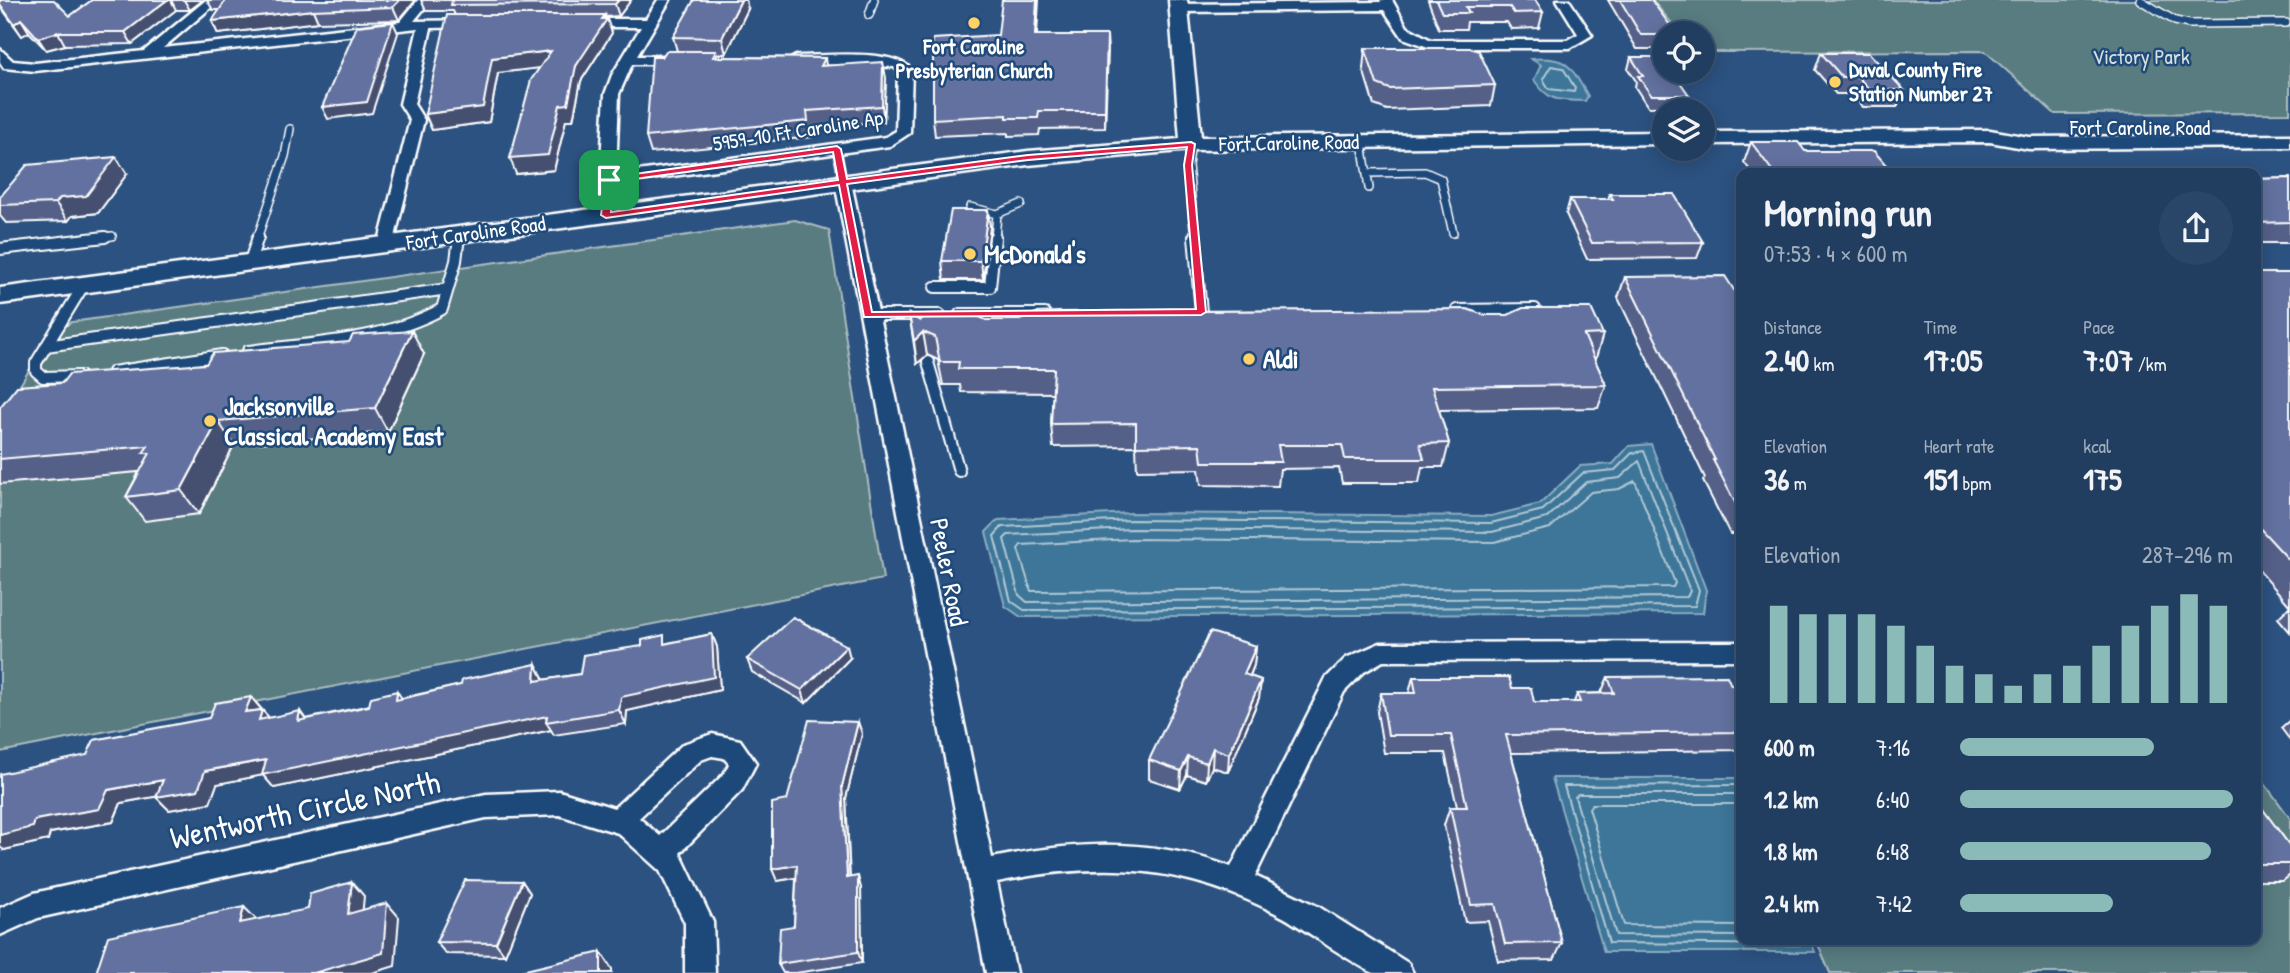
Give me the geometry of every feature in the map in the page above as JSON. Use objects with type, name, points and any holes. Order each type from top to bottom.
[{"type":"street","points":[[147,54],[214,0]]},
{"type":"street","points":[[404,25],[425,0]]},
{"type":"street","points":[[1191,144],[1178,4],[1387,3],[1406,35],[1413,41],[1431,44],[1570,44],[1585,35],[1563,0]]},
{"type":"street","points":[[606,215],[612,94],[662,3]]},
{"type":"street","points":[[386,245],[417,120],[407,104],[426,23]]},
{"type":"street","points":[[0,53],[9,65],[35,67],[404,25],[492,23]]},
{"type":"street","points":[[572,23],[651,23]]},
{"type":"street","points":[[629,60],[697,60]]},
{"type":"street","name":"5959-10 Ft Caroline Ap","points":[[609,180],[890,141],[903,133],[905,70],[899,64],[888,61],[779,60]]},
{"type":"street","name":"Fort Caroline Road","points":[[1990,136],[2015,129],[2290,126]]},
{"type":"street","name":"Fort Caroline Road","points":[[1715,138],[1990,136],[2029,143],[2290,141]]},
{"type":"street","name":"Fort Caroline Road","points":[[0,296],[1028,158],[1191,144],[1652,138]]},
{"type":"street","name":"Peeler Road","points":[[843,182],[867,315],[1001,973]]},
{"type":"street","points":[[1238,882],[1335,685],[1355,665],[1380,652],[1736,651]]},
{"type":"street","points":[[661,854],[733,782],[743,763],[731,748],[712,745],[692,751],[623,822],[670,862],[699,922],[700,973]]},
{"type":"street","name":"Wentworth Circle North","points":[[0,922],[34,906],[486,806],[559,803],[623,822]]},
{"type":"street","points":[[980,873],[1076,857],[1143,857],[1212,871],[1343,936],[1398,973]]},
{"type":"lane","points":[[869,15],[874,0]]},
{"type":"lane","points":[[2140,0],[2175,21],[2189,24],[2286,23]]},
{"type":"lane","points":[[249,264],[285,156],[290,129]]},
{"type":"lane","points":[[1362,142],[1369,188]]},
{"type":"lane","points":[[1191,144],[1188,165],[1201,312]]},
{"type":"lane","points":[[837,149],[843,182]]},
{"type":"lane","points":[[1368,173],[1425,172],[1441,179],[1448,198],[1447,216],[1453,233]]},
{"type":"lane","points":[[970,207],[997,214],[1021,204]]},
{"type":"lane","points":[[935,287],[990,288],[997,214]]},
{"type":"lane","points":[[102,373],[383,331],[435,314],[442,310],[459,235]]},
{"type":"lane","points":[[0,249],[112,236]]},
{"type":"lane","points":[[83,286],[36,363],[36,371],[43,377],[88,375]]},
{"type":"lane","points":[[46,346],[448,289]]},
{"type":"lane","points":[[1443,310],[1542,309]]},
{"type":"lane","points":[[1189,312],[1214,312]]},
{"type":"lane","points":[[867,315],[1061,314]]},
{"type":"lane","points":[[918,315],[920,326]]},
{"type":"lane","points":[[928,362],[959,471]]},
{"type":"green space","name":"Victory Park","points":[[1652,0],[2290,0],[2290,113],[2055,114],[1985,51],[1715,52],[1715,21],[1670,21]]},
{"type":"green space","points":[[795,220],[829,230],[883,579],[0,752],[0,419],[50,335],[72,322]]},
{"type":"green space","points":[[2261,779],[2290,818],[2290,973],[1830,973],[1818,945],[2261,945]]},
{"type":"water","points":[[1531,59],[1553,59],[1567,65],[1588,96],[1585,101],[1556,99],[1545,93],[1534,80],[1541,65]]},
{"type":"water","points":[[1651,444],[1706,590],[1703,613],[1021,617],[1005,606],[986,532],[998,520],[1131,513],[1491,516],[1540,504],[1580,466],[1613,464],[1629,446]]},
{"type":"water","points":[[1552,778],[1736,778],[1736,945],[1812,945],[1815,952],[1604,952]]},
{"type":"building","points":[[0,0],[54,0],[70,16],[92,0],[167,0],[125,32],[58,32],[38,38],[21,19],[14,24]]},
{"type":"building","points":[[226,0],[400,0],[393,7],[313,10],[212,21]]},
{"type":"building","points":[[452,0],[619,0],[615,4],[451,5]]},
{"type":"building","points":[[694,0],[741,0],[722,38],[673,37]]},
{"type":"building","points":[[1002,0],[1037,0],[1035,35],[1107,35],[1105,111],[1039,111],[1038,118],[1007,118],[1007,115],[933,119],[933,39],[998,35]]},
{"type":"building","points":[[1436,0],[1535,0],[1543,12],[1514,13],[1510,7],[1466,7],[1469,13],[1442,13]]},
{"type":"building","points":[[1620,0],[1651,0],[1667,21],[1652,21],[1652,35],[1641,35]]},
{"type":"building","points":[[447,15],[605,15],[602,19],[607,19],[576,66],[568,104],[560,105],[548,155],[510,158],[531,80],[551,51],[492,58],[483,107],[425,114]]},
{"type":"building","points":[[393,22],[367,102],[322,107],[357,26]]},
{"type":"building","points":[[1365,48],[1470,48],[1479,51],[1495,85],[1390,89],[1377,84]]},
{"type":"building","points":[[666,51],[716,51],[713,57],[825,58],[821,66],[883,62],[882,106],[807,111],[808,121],[646,137],[652,57],[662,57]]},
{"type":"building","points":[[1821,53],[1869,53],[1904,90],[1870,90],[1858,77],[1842,77]]},
{"type":"building","points":[[1631,57],[1652,57],[1652,84],[1681,84],[1689,95],[1651,95],[1638,76],[1643,76]]},
{"type":"building","points":[[1751,142],[1798,142],[1805,151],[1874,151],[1889,168],[1770,168]]},
{"type":"building","points":[[116,157],[86,196],[60,198],[56,203],[0,205],[0,197],[27,165]]},
{"type":"building","points":[[2290,178],[2290,222],[2261,223],[2261,179]]},
{"type":"building","points":[[1610,194],[1674,194],[1703,242],[1592,243],[1570,199],[1613,199]]},
{"type":"building","points":[[951,210],[988,210],[981,261],[942,261]]},
{"type":"building","points":[[2261,273],[2290,273],[2290,561],[2261,529]]},
{"type":"building","points":[[1725,276],[1736,293],[1736,504],[1713,460],[1625,277]]},
{"type":"building","points":[[1523,308],[1591,308],[1603,334],[1584,335],[1606,385],[1432,387],[1449,443],[1420,444],[1424,459],[1345,459],[1342,445],[1278,445],[1281,462],[1202,462],[1200,445],[1136,446],[1136,423],[1051,424],[1054,369],[958,369],[959,362],[940,362],[935,337],[923,332],[914,341],[909,314],[920,321],[927,314],[971,313],[986,320],[1020,320],[1036,313],[1059,312],[1467,309],[1484,315],[1508,315]]},
{"type":"building","name":"Jacksonville Classical Academy East","points":[[412,331],[375,408],[218,421],[181,490],[126,497],[150,453],[143,453],[148,446],[0,459],[0,407],[17,386],[62,383],[69,374],[206,364],[213,353],[349,342],[353,335]]},
{"type":"building","points":[[793,617],[847,646],[802,690],[747,659]]},
{"type":"building","points":[[1210,632],[1256,646],[1244,674],[1261,680],[1229,754],[1213,748],[1207,763],[1188,757],[1181,771],[1149,760]]},
{"type":"building","points":[[712,634],[714,677],[621,697],[619,710],[546,722],[547,716],[262,775],[266,760],[205,771],[198,790],[156,797],[163,780],[108,790],[99,809],[35,820],[33,827],[0,835],[0,774],[87,755],[94,740],[209,718],[215,703],[251,697],[245,712],[262,710],[259,720],[300,711],[298,721],[369,706],[371,697],[397,691],[396,700],[461,685],[462,680],[536,664],[535,681],[580,674],[583,655],[642,646],[642,640],[664,635],[664,644]]},
{"type":"building","points":[[1727,676],[1731,685],[1736,685],[1736,732],[1506,735],[1562,943],[1505,944],[1495,904],[1471,905],[1450,807],[1467,807],[1451,735],[1388,735],[1381,693],[1416,693],[1413,677],[1509,677],[1512,688],[1531,688],[1534,702],[1580,702],[1577,694],[1614,693],[1608,677]]},
{"type":"building","points":[[809,720],[858,722],[842,786],[847,878],[858,876],[858,952],[778,964],[780,928],[794,926],[797,865],[772,869],[772,803],[787,800]]},
{"type":"building","points":[[2261,807],[2290,846],[2290,864],[2261,864]]},
{"type":"building","points":[[465,880],[522,881],[496,943],[436,942]]},
{"type":"building","points":[[352,882],[348,914],[387,903],[383,953],[314,973],[96,973],[108,936],[244,907],[240,923],[308,909],[310,894]]},
{"type":"building","points":[[601,952],[601,973],[513,973]]},
{"type":"place","name":"Fort Caroline Presbyterian Church","points":[[974,23]]},
{"type":"place","name":"Duval County Fire Station Number 27","points":[[1835,82]]},
{"type":"place","name":"McDonald's","points":[[970,254]]},
{"type":"place","name":"Aldi","points":[[1249,359]]},
{"type":"place","name":"Jacksonville Classical Academy East","points":[[210,421]]},
{"type":"route","points":[[609,180],[606,215],[843,182],[867,315],[1201,312],[1188,165],[1191,144],[1028,158],[843,182],[837,149],[609,180]]}]
